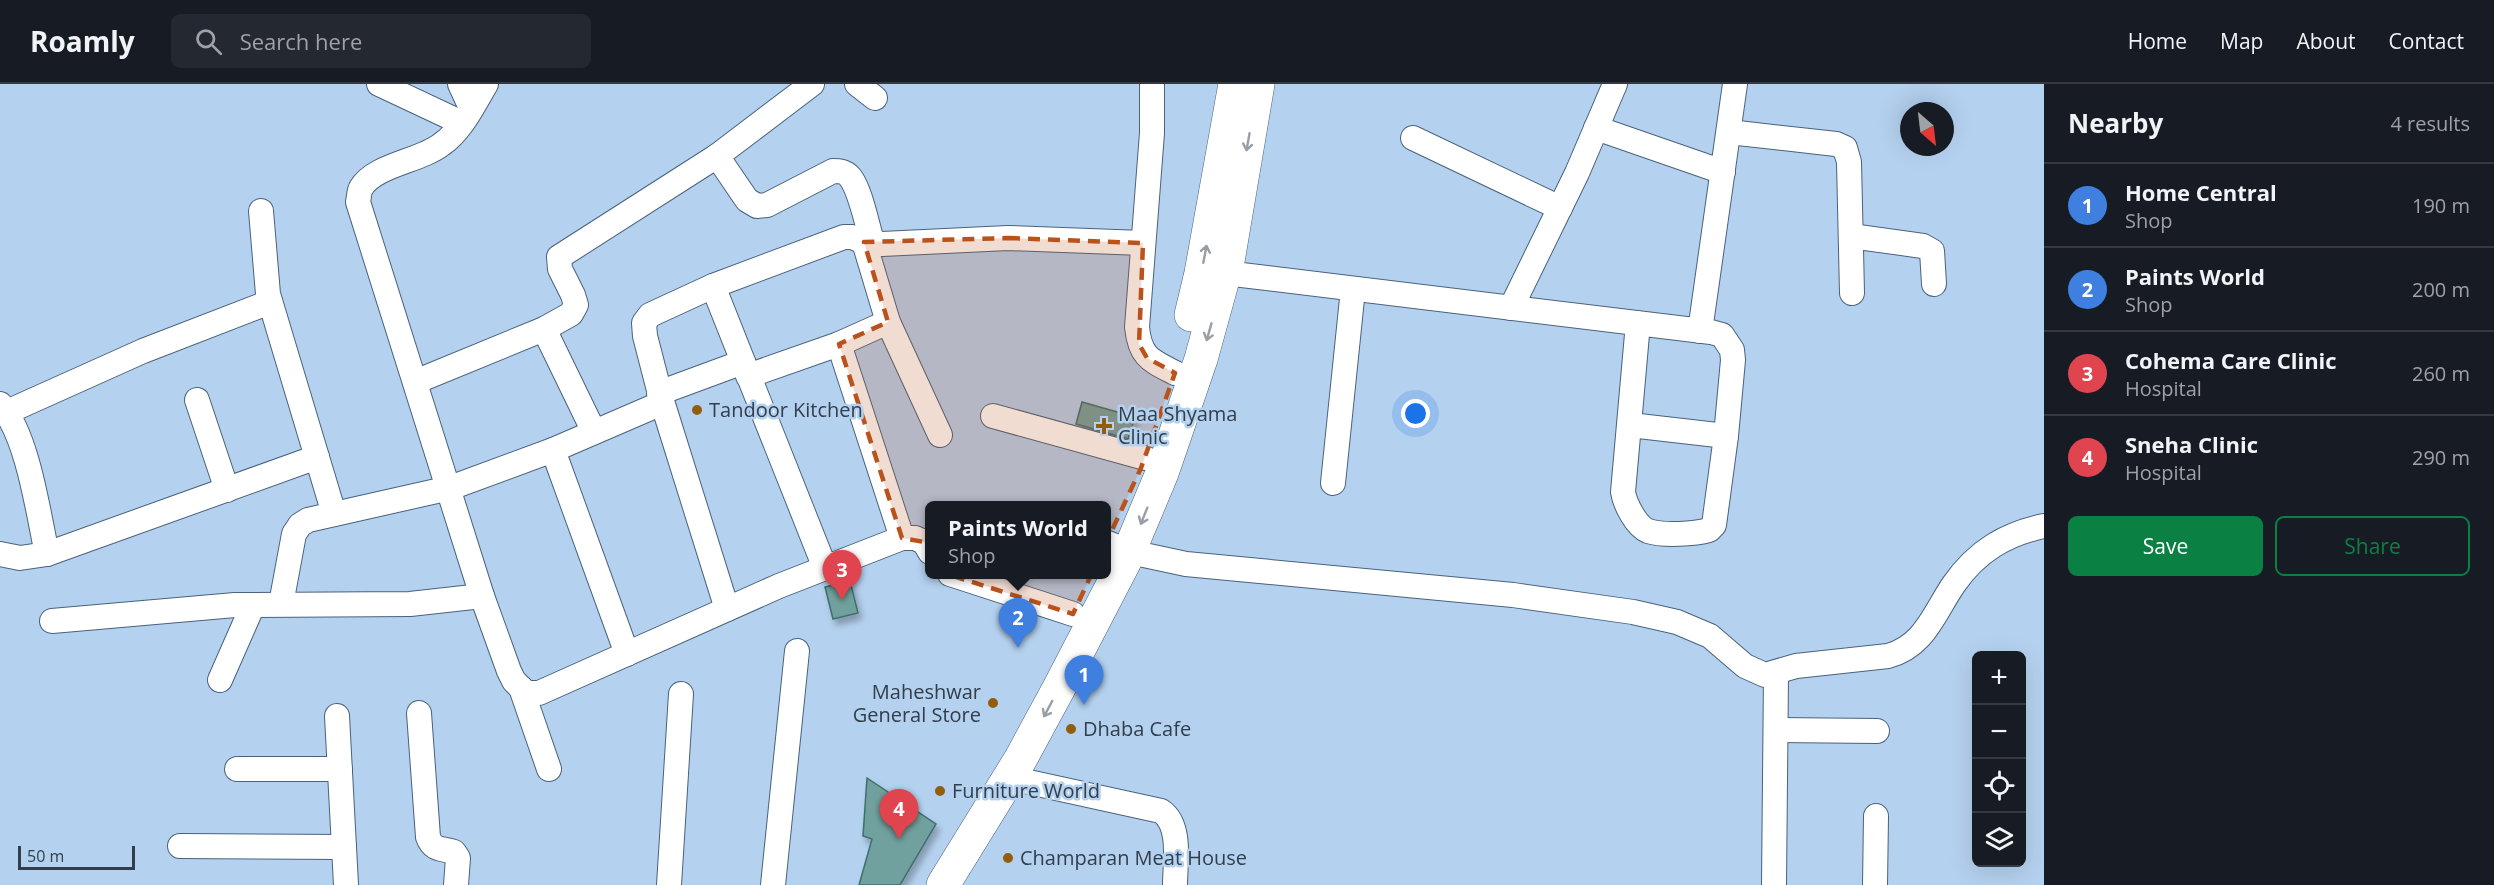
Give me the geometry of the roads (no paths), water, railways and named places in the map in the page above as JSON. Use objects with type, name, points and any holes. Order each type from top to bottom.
[{"type":"highway","points":[[1115,548],[1175,374],[1201,273],[1235,84]]},
{"type":"highway","points":[[1115,548],[1184,414],[1225,273],[1258,84]]},
{"type":"highway","points":[[920,885],[972,801],[1091,579]]},
{"type":"highway","points":[[943,885],[1010,778],[1059,688],[1103,579]]},
{"type":"street","points":[[379,84],[467,115]]},
{"type":"street","points":[[460,84],[467,115]]},
{"type":"street","points":[[486,84],[467,115],[444,144],[424,156],[375,174],[361,188],[358,202],[450,488],[482,596],[509,671],[521,688],[549,769]]},
{"type":"street","points":[[415,382],[544,329],[571,314],[576,305],[560,269],[560,257],[717,156],[812,84]]},
{"type":"street","points":[[1152,84],[1152,133],[1137,327],[1139,344],[1147,358],[1175,374]]},
{"type":"street","points":[[1510,308],[1560,208],[1615,84]]},
{"type":"street","points":[[1700,331],[1736,84]]},
{"type":"street","points":[[1596,128],[1723,172]]},
{"type":"street","points":[[1729,132],[1836,144],[1845,148],[1850,162],[1852,293]]},
{"type":"street","points":[[1413,138],[1560,208]]},
{"type":"street","points":[[717,156],[747,200],[757,206],[767,205],[833,171],[841,171],[849,176],[857,191],[888,322],[940,435]]},
{"type":"street","points":[[261,211],[270,302],[334,514]]},
{"type":"street","points":[[1851,236],[1923,246],[1932,251],[1934,284]]},
{"type":"street","points":[[727,609],[661,398],[645,336],[645,323],[650,315],[713,286],[844,237],[852,237],[868,243],[1008,238],[1143,243]]},
{"type":"street","points":[[1225,273],[1638,323],[1722,335],[1732,350],[1726,436],[1714,525],[1709,530],[1699,533],[1649,531],[1632,514],[1625,502],[1623,492],[1638,323]]},
{"type":"street","points":[[713,286],[825,568]]},
{"type":"street","points":[[1333,483],[1353,289]]},
{"type":"street","points":[[47,554],[26,459],[3,408],[270,302]]},
{"type":"street","points":[[281,604],[294,534],[300,525],[308,520],[450,488],[553,450],[661,398],[746,369],[838,344],[888,322]]},
{"type":"street","points":[[544,329],[594,432]]},
{"type":"street","points":[[838,344],[902,538]]},
{"type":"street","points":[[197,400],[227,490]]},
{"type":"street","points":[[993,416],[1145,458]]},
{"type":"street","points":[[1630,425],[1726,436]]},
{"type":"street","points":[[553,450],[627,654]]},
{"type":"street","points":[[0,554],[20,558],[47,554],[317,457]]},
{"type":"street","points":[[1115,548],[1186,564],[1513,595],[1633,612],[1677,622],[1710,636],[1745,666],[1765,675],[1776,674],[1796,666],[1888,656],[1902,652],[1925,632],[1954,584],[1986,549],[2003,538],[2044,526]]},
{"type":"street","points":[[521,688],[532,694],[539,693],[727,609],[902,538],[915,538],[925,544]]},
{"type":"street","points":[[965,579],[1073,614]]},
{"type":"street","points":[[51,621],[254,605],[410,603],[482,596]]},
{"type":"street","points":[[220,680],[254,605]]},
{"type":"street","points":[[773,885],[797,651]]},
{"type":"street","points":[[1774,885],[1776,674]]},
{"type":"street","points":[[669,885],[681,694]]},
{"type":"street","points":[[419,713],[428,837],[433,846],[439,850],[454,852],[458,858],[456,885]]},
{"type":"street","points":[[337,716],[346,885]]},
{"type":"street","points":[[1776,730],[1877,731]]},
{"type":"street","points":[[237,769],[340,769]]},
{"type":"street","points":[[1010,778],[1161,811],[1168,815],[1174,832],[1175,885]]},
{"type":"street","points":[[1875,885],[1876,816]]},
{"type":"street","points":[[180,846],[344,847]]},
{"type":"place","name":"Tandoor Kitchen","points":[[697,410]]},
{"type":"place","name":"Maa Shyama Clinic","points":[[1104,426]]},
{"type":"place","name":"Cohema Care Clinic","points":[[842,600]]},
{"type":"place","name":"Paints World","points":[[1018,648]]},
{"type":"place","name":"Maheshwar General Store","points":[[993,703]]},
{"type":"place","name":"Home Central","points":[[1084,705]]},
{"type":"place","name":"Dhaba Cafe","points":[[1071,729]]},
{"type":"place","name":"Furniture World","points":[[940,791]]},
{"type":"place","name":"Sneha Clinic","points":[[899,839]]},
{"type":"place","name":"Champaran Meat House","points":[[1008,858]]}]
